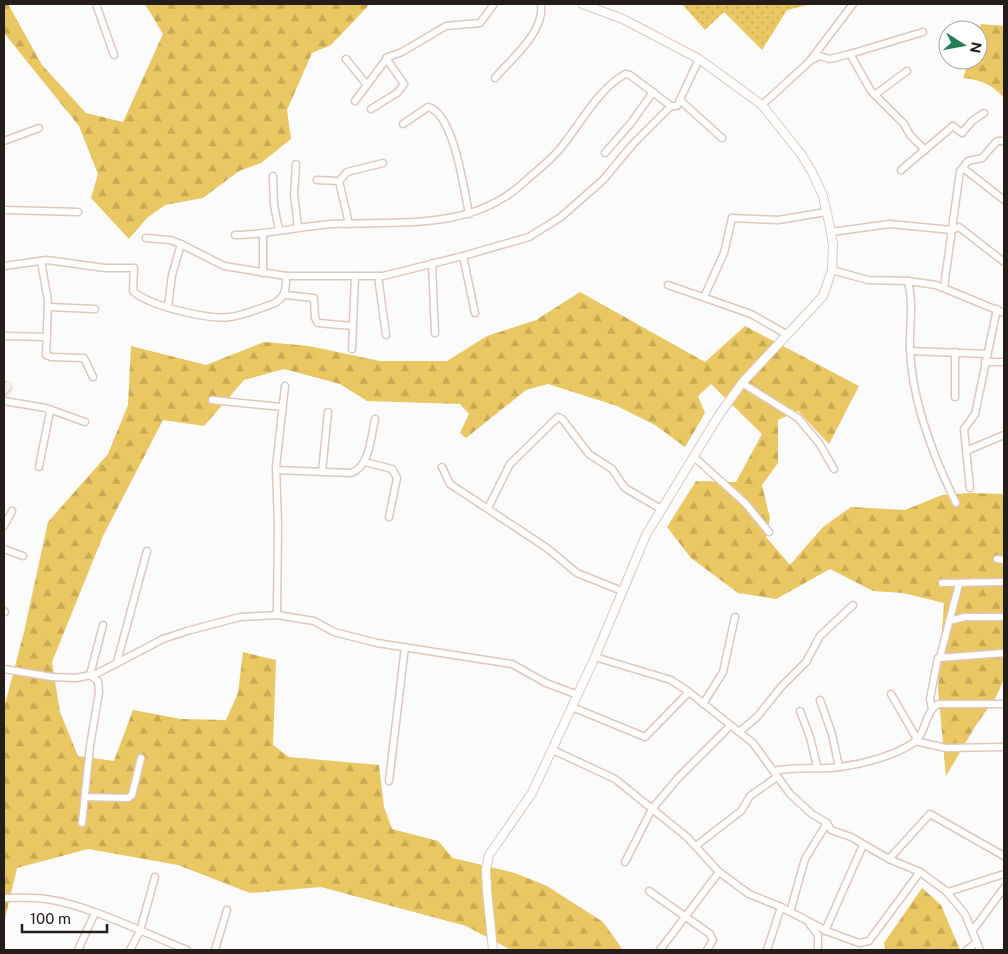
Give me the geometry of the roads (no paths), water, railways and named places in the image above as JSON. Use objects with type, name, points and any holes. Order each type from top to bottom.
[{"type":"street","points":[[96,4],[114,55]]},
{"type":"street","points":[[356,101],[386,58],[402,52],[446,26],[480,23],[494,4]]},
{"type":"street","points":[[495,78],[535,31],[541,14],[540,4]]},
{"type":"street","points":[[492,950],[487,862],[489,855],[532,793],[595,657],[646,535],[719,415],[742,383],[823,296],[832,270],[831,232],[812,172],[762,105],[699,59],[623,19],[582,4]]},
{"type":"street","points":[[762,105],[808,62],[852,4]]},
{"type":"street","points":[[808,62],[819,56],[830,59],[924,32]]},
{"type":"street","points":[[850,54],[871,91],[876,94],[925,150]]},
{"type":"street","points":[[371,109],[397,92],[404,84],[386,58]]},
{"type":"street","points":[[346,59],[367,84]]},
{"type":"street","points":[[235,235],[264,235],[298,227],[431,222],[469,214],[498,200],[520,186],[562,147],[596,101],[621,76],[630,75],[671,106],[677,106],[681,102],[699,59]]},
{"type":"street","points":[[876,94],[907,71]]},
{"type":"street","points":[[604,153],[631,123],[653,92]]},
{"type":"street","points":[[681,102],[722,138]]},
{"type":"street","points":[[146,238],[170,240],[224,266],[286,276],[378,276],[463,256],[529,237],[561,217],[602,180],[633,144],[671,106]]},
{"type":"street","points":[[403,124],[428,107],[433,108],[454,141],[469,214]]},
{"type":"street","points":[[901,170],[953,126],[962,133],[972,121],[984,113]]},
{"type":"street","points":[[4,141],[39,128]]},
{"type":"street","points":[[944,287],[958,179],[968,161],[982,158],[1002,141],[1004,134]]},
{"type":"street","points":[[339,181],[347,172],[383,163]]},
{"type":"street","points":[[296,164],[294,194],[298,227]]},
{"type":"street","points":[[963,168],[1004,200]]},
{"type":"street","points":[[272,176],[274,205],[279,230]]},
{"type":"street","points":[[317,180],[339,181]]},
{"type":"street","points":[[339,181],[349,224]]},
{"type":"street","points":[[4,210],[78,212]]},
{"type":"street","points":[[704,297],[724,254],[732,218],[778,220],[826,212]]},
{"type":"street","points":[[831,232],[890,224],[952,230],[959,227],[1004,262]]},
{"type":"street","points":[[263,273],[264,235]]},
{"type":"street","points":[[168,306],[172,275],[181,244]]},
{"type":"street","points":[[463,256],[476,313]]},
{"type":"street","points":[[41,261],[48,307],[48,356],[84,358],[93,377]]},
{"type":"street","points":[[4,266],[41,261],[57,261],[106,268],[134,268],[133,292],[149,301],[193,313],[229,317],[275,303],[285,295],[314,298],[315,318],[318,323],[353,326]]},
{"type":"street","points":[[432,263],[435,333]]},
{"type":"street","points":[[832,270],[868,280],[908,281],[944,287],[1004,313]]},
{"type":"street","points":[[285,295],[286,276]]},
{"type":"street","points":[[352,349],[355,276]]},
{"type":"street","points":[[378,276],[386,335]]},
{"type":"street","points":[[908,281],[911,300],[910,350],[921,414],[935,454],[956,503]]},
{"type":"street","points":[[668,285],[751,314],[786,334]]},
{"type":"street","points":[[48,307],[95,309]]},
{"type":"street","points":[[970,488],[964,430],[975,414],[984,362],[997,310]]},
{"type":"street","points":[[4,336],[47,337]]},
{"type":"street","points":[[910,350],[986,354]]},
{"type":"street","points":[[955,352],[955,397]]},
{"type":"street","points":[[984,362],[1004,362]]},
{"type":"street","points":[[742,383],[798,418],[819,443],[834,469]]},
{"type":"street","points":[[278,615],[276,470],[285,386]]},
{"type":"street","points":[[212,400],[282,407]]},
{"type":"street","points":[[4,401],[49,409],[84,422]]},
{"type":"street","points":[[39,467],[50,418],[49,409]]},
{"type":"street","points":[[322,472],[328,412]]},
{"type":"street","points":[[488,508],[510,464],[558,417],[562,418],[589,454],[612,470],[625,488],[661,509]]},
{"type":"street","points":[[276,470],[351,473],[357,471],[365,462],[375,419]]},
{"type":"street","points":[[966,451],[1004,435]]},
{"type":"street","points":[[694,457],[745,503],[769,532]]},
{"type":"street","points":[[365,462],[392,469],[395,472],[397,478],[389,516]]},
{"type":"street","points":[[442,467],[450,484],[547,548],[577,573],[622,590]]},
{"type":"street","points":[[4,526],[12,511]]},
{"type":"street","points":[[4,549],[22,556]]},
{"type":"street","points":[[117,662],[147,550]]},
{"type":"street","points":[[942,583],[1004,582]]},
{"type":"street","points":[[696,846],[741,811],[750,796],[776,774],[791,767],[838,767],[898,751],[916,740],[923,732],[932,709],[930,699],[936,660],[940,657],[959,584]]},
{"type":"street","points":[[739,732],[756,717],[781,687],[806,662],[820,636],[853,605]]},
{"type":"street","points":[[4,669],[52,677],[76,678],[90,675],[163,639],[187,630],[240,616],[259,614],[314,621],[330,630],[369,641],[512,664],[546,683],[578,695]]},
{"type":"street","points":[[703,704],[723,672],[735,617]]},
{"type":"street","points":[[949,621],[965,617],[1004,617]]},
{"type":"street","points":[[90,675],[103,626]]},
{"type":"street","points":[[389,781],[405,647]]},
{"type":"street","points":[[940,657],[1004,653]]},
{"type":"street","points":[[595,657],[671,680],[689,692],[739,732],[765,757],[802,806],[827,823],[831,830],[851,837],[863,846],[920,872],[948,892],[965,914],[980,950]]},
{"type":"street","points":[[82,823],[90,746],[99,692],[98,681],[90,675]]},
{"type":"street","points":[[572,707],[645,737],[689,692]]},
{"type":"street","points":[[891,694],[916,740],[946,748],[1004,747]]},
{"type":"street","points":[[820,700],[832,734],[838,767]]},
{"type":"street","points":[[932,709],[941,704],[1004,704]]},
{"type":"street","points":[[800,711],[810,737],[817,766]]},
{"type":"street","points":[[625,862],[652,809],[678,778],[730,726]]},
{"type":"street","points":[[553,750],[615,779],[696,846],[719,872],[748,894],[782,908],[809,924],[859,943],[866,943],[920,872]]},
{"type":"street","points":[[85,797],[128,798],[132,795],[141,758]]},
{"type":"street","points":[[889,859],[930,814],[1004,856]]},
{"type":"street","points":[[790,912],[807,854],[827,823]]},
{"type":"street","points":[[825,931],[863,846]]},
{"type":"street","points":[[660,950],[719,872]]},
{"type":"street","points":[[948,892],[1004,874]]},
{"type":"street","points":[[130,950],[140,931],[154,877]]},
{"type":"street","points":[[973,930],[1004,888]]},
{"type":"street","points":[[649,891],[712,937],[707,950]]},
{"type":"street","points":[[4,898],[48,899],[95,913],[187,950]]},
{"type":"street","points":[[767,950],[782,908]]},
{"type":"street","points":[[215,950],[227,910]]},
{"type":"street","points":[[78,950],[95,913]]},
{"type":"street","points":[[809,924],[818,935],[818,950]]},
{"type":"street","points":[[967,950],[977,942]]}]
